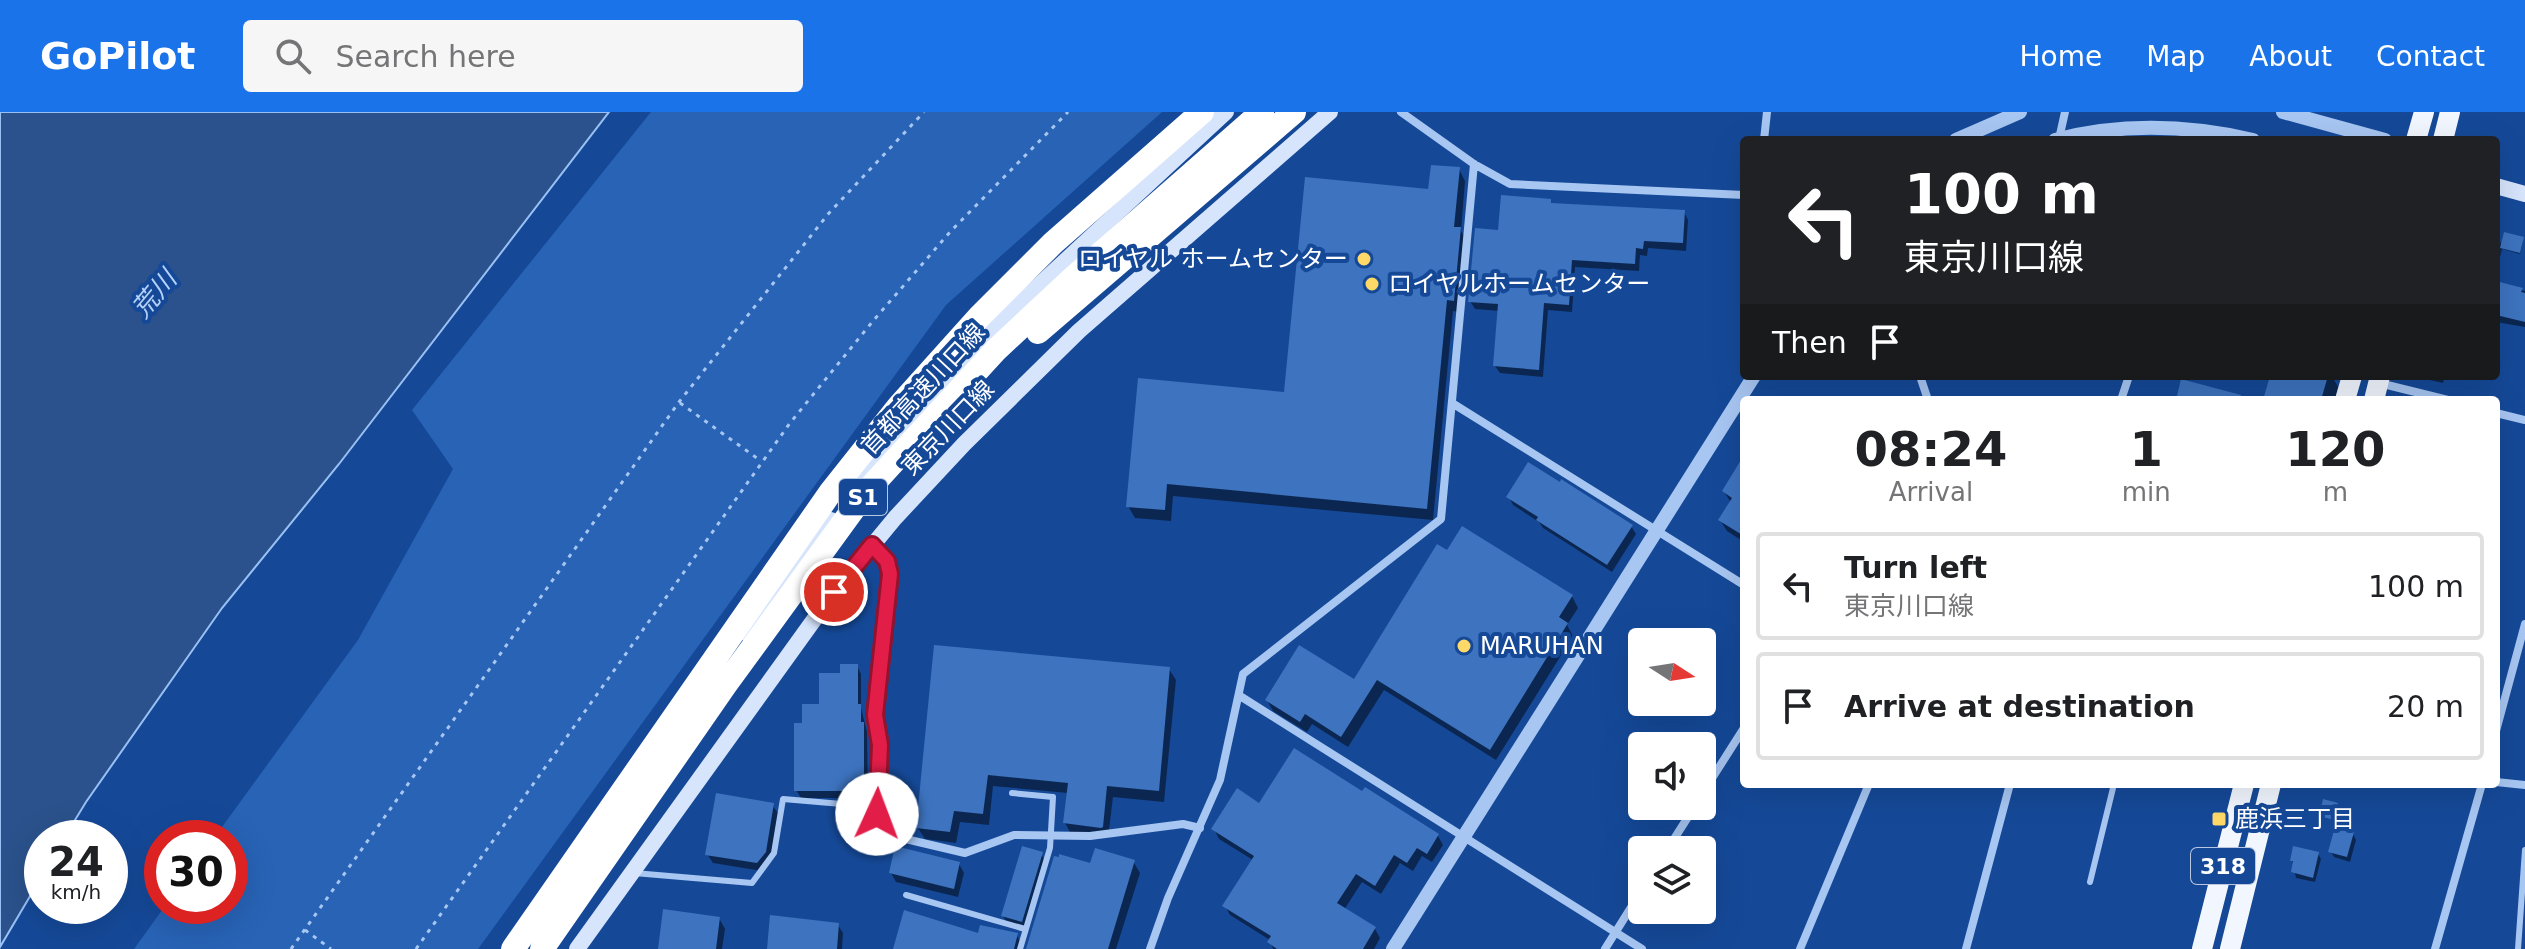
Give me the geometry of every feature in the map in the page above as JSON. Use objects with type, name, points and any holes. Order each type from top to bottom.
[{"type":"highway","name":"首都高速川口線","points":[[542,949],[865,493],[996,350],[1262,112]]},
{"type":"highway","points":[[921,429],[1294,112]]},
{"type":"highway","name":"首都高速川口線","points":[[513,949],[830,493],[899,406],[979,317],[1053,243],[1217,113]]},
{"type":"main road","name":"東京川口線","points":[[577,949],[834,592],[872,545],[964,444],[1079,331],[1330,112]]},
{"type":"main road","points":[[2417,136],[2424,112]]},
{"type":"main road","points":[[2444,136],[2450,112]]},
{"type":"main road","name":"東京川口線","points":[[526,949],[739,643],[875,461],[984,336],[1217,113]]},
{"type":"main road","points":[[2500,187],[2525,194]]},
{"type":"main road","name":"318","points":[[2202,949],[2243,788]]},
{"type":"main road","name":"318","points":[[2230,949],[2270,788]]},
{"type":"street","points":[[1401,112],[1474,164],[1510,184],[1740,195]]},
{"type":"street","points":[[1764,136],[1767,112]]},
{"type":"street","points":[[1965,136],[2020,112]]},
{"type":"street","points":[[2059,136],[2065,112]]},
{"type":"street","points":[[2283,112],[2370,136]]},
{"type":"street","points":[[2082,136],[2129,128],[2166,128],[2231,136]]},
{"type":"street","points":[[1150,949],[1168,898],[1220,780],[1243,674],[1441,519],[1474,164]]},
{"type":"street","points":[[2378,386],[2428,396]]},
{"type":"street","points":[[1393,949],[1740,399]]},
{"type":"street","points":[[1452,403],[1740,582]]},
{"type":"street","points":[[2500,414],[2525,420]]},
{"type":"street","points":[[872,545],[887,561],[890,574],[875,715],[880,745],[877,814],[893,836],[965,853],[1014,835],[1090,836],[1183,824],[1200,828]]},
{"type":"street","points":[[2500,716],[2525,624]]},
{"type":"street","points":[[1240,696],[1642,949]]},
{"type":"street","points":[[1716,772],[1740,734]]},
{"type":"street","points":[[2500,782],[2525,785]]},
{"type":"street","points":[[1800,949],[1867,788]]},
{"type":"street","points":[[1966,949],[2009,788]]},
{"type":"street","points":[[2435,949],[2481,788]]},
{"type":"street","points":[[1605,949],[1628,912]]},
{"type":"lane","points":[[2090,882],[2113,788]]},
{"type":"lane","points":[[1012,793],[1053,797],[1050,848],[1020,949]]},
{"type":"lane","points":[[632,873],[752,883],[774,853],[783,799],[877,807]]},
{"type":"lane","points":[[2518,949],[2525,850]]},
{"type":"lane","points":[[906,895],[1025,929]]},
{"type":"path","points":[[291,949],[679,402],[829,213],[924,112]]},
{"type":"path","points":[[416,949],[761,461],[899,290],[981,199],[1068,112]]},
{"type":"path","points":[[679,402],[761,461]]},
{"type":"path","points":[[305,930],[331,949]]},
{"type":"shaded area","points":[[651,112],[1162,112],[946,305],[478,949],[134,949],[152,924],[248,924],[248,820],[227,820],[358,640],[453,469],[412,410]]},
{"type":"water","name":"荒川","points":[[0,112],[609,112],[339,464],[222,608],[75,820],[24,820],[24,906],[0,947]]},
{"type":"building","name":"ロイヤルホームセンター","points":[[1431,165],[1460,167],[1454,227],[1461,227],[1454,301],[1447,300],[1427,509],[1167,484],[1165,510],[1126,507],[1138,378],[1284,392],[1305,177],[1428,189]]},
{"type":"building","points":[[1501,195],[1551,199],[1551,203],[1685,210],[1683,243],[1644,241],[1643,249],[1636,248],[1635,264],[1572,260],[1569,305],[1544,303],[1539,370],[1493,366],[1498,304],[1468,302],[1475,228],[1498,230]]},
{"type":"building","points":[[2504,232],[2524,237],[2520,253],[2500,248]]},
{"type":"building","points":[[2500,282],[2523,288],[2525,322],[2500,316]]},
{"type":"building","points":[[2181,380],[2241,395],[2241,396],[2177,396]]},
{"type":"building","points":[[2269,380],[2327,380],[2322,396],[2264,396]]},
{"type":"building","points":[[1528,462],[1560,482],[1561,479],[1633,525],[1607,565],[1506,497]]},
{"type":"building","points":[[1740,462],[1740,534],[1718,520],[1732,498],[1722,491]]},
{"type":"building","name":"MARUHAN","points":[[1462,526],[1573,595],[1559,617],[1568,623],[1490,750],[1377,680],[1341,737],[1305,714],[1300,722],[1265,700],[1299,645],[1354,679],[1437,544],[1447,550]]},
{"type":"building","points":[[934,645],[1170,667],[1159,791],[1107,786],[1101,828],[1063,823],[1068,783],[988,775],[983,814],[954,811],[950,832],[916,828]]},
{"type":"building","points":[[840,664],[858,664],[858,704],[861,704],[861,722],[864,722],[864,791],[794,791],[794,723],[802,723],[802,704],[819,704],[819,673],[840,673]]},
{"type":"building","points":[[1294,748],[1362,791],[1365,787],[1439,834],[1427,854],[1417,848],[1407,863],[1394,855],[1375,886],[1356,874],[1337,903],[1376,927],[1363,949],[1277,949],[1267,942],[1271,936],[1222,906],[1254,856],[1211,829],[1237,788],[1259,803]]},
{"type":"building","points":[[716,793],[774,803],[766,852],[757,863],[705,855]]},
{"type":"building","points":[[2323,799],[2338,803],[2335,820],[2319,816]]},
{"type":"building","points":[[2335,827],[2354,832],[2347,857],[2328,852]]},
{"type":"building","points":[[895,846],[960,862],[954,889],[889,873]]},
{"type":"building","points":[[1022,846],[1043,852],[1022,922],[1001,916]]},
{"type":"building","points":[[2293,846],[2319,852],[2313,878],[2291,872]]},
{"type":"building","points":[[1095,848],[1135,860],[1108,949],[1026,949],[1054,856],[1059,857],[1059,854],[1090,863]]},
{"type":"building","points":[[663,909],[720,917],[716,949],[658,949]]},
{"type":"building","points":[[904,910],[978,933],[980,925],[1018,933],[1014,949],[893,949]]},
{"type":"building","points":[[770,915],[839,923],[837,949],[767,949]]},
{"type":"place","name":"ロイヤル ホームセンター","points":[[1364,259]]},
{"type":"place","name":"ロイヤルホームセンター","points":[[1372,284]]},
{"type":"place","name":"MARUHAN","points":[[1464,646]]},
{"type":"place","name":"鹿浜三丁目","points":[[2219,819]]},
{"type":"route","points":[[834,592],[872,545],[887,561],[890,574],[875,715],[880,745],[877,814]]}]
